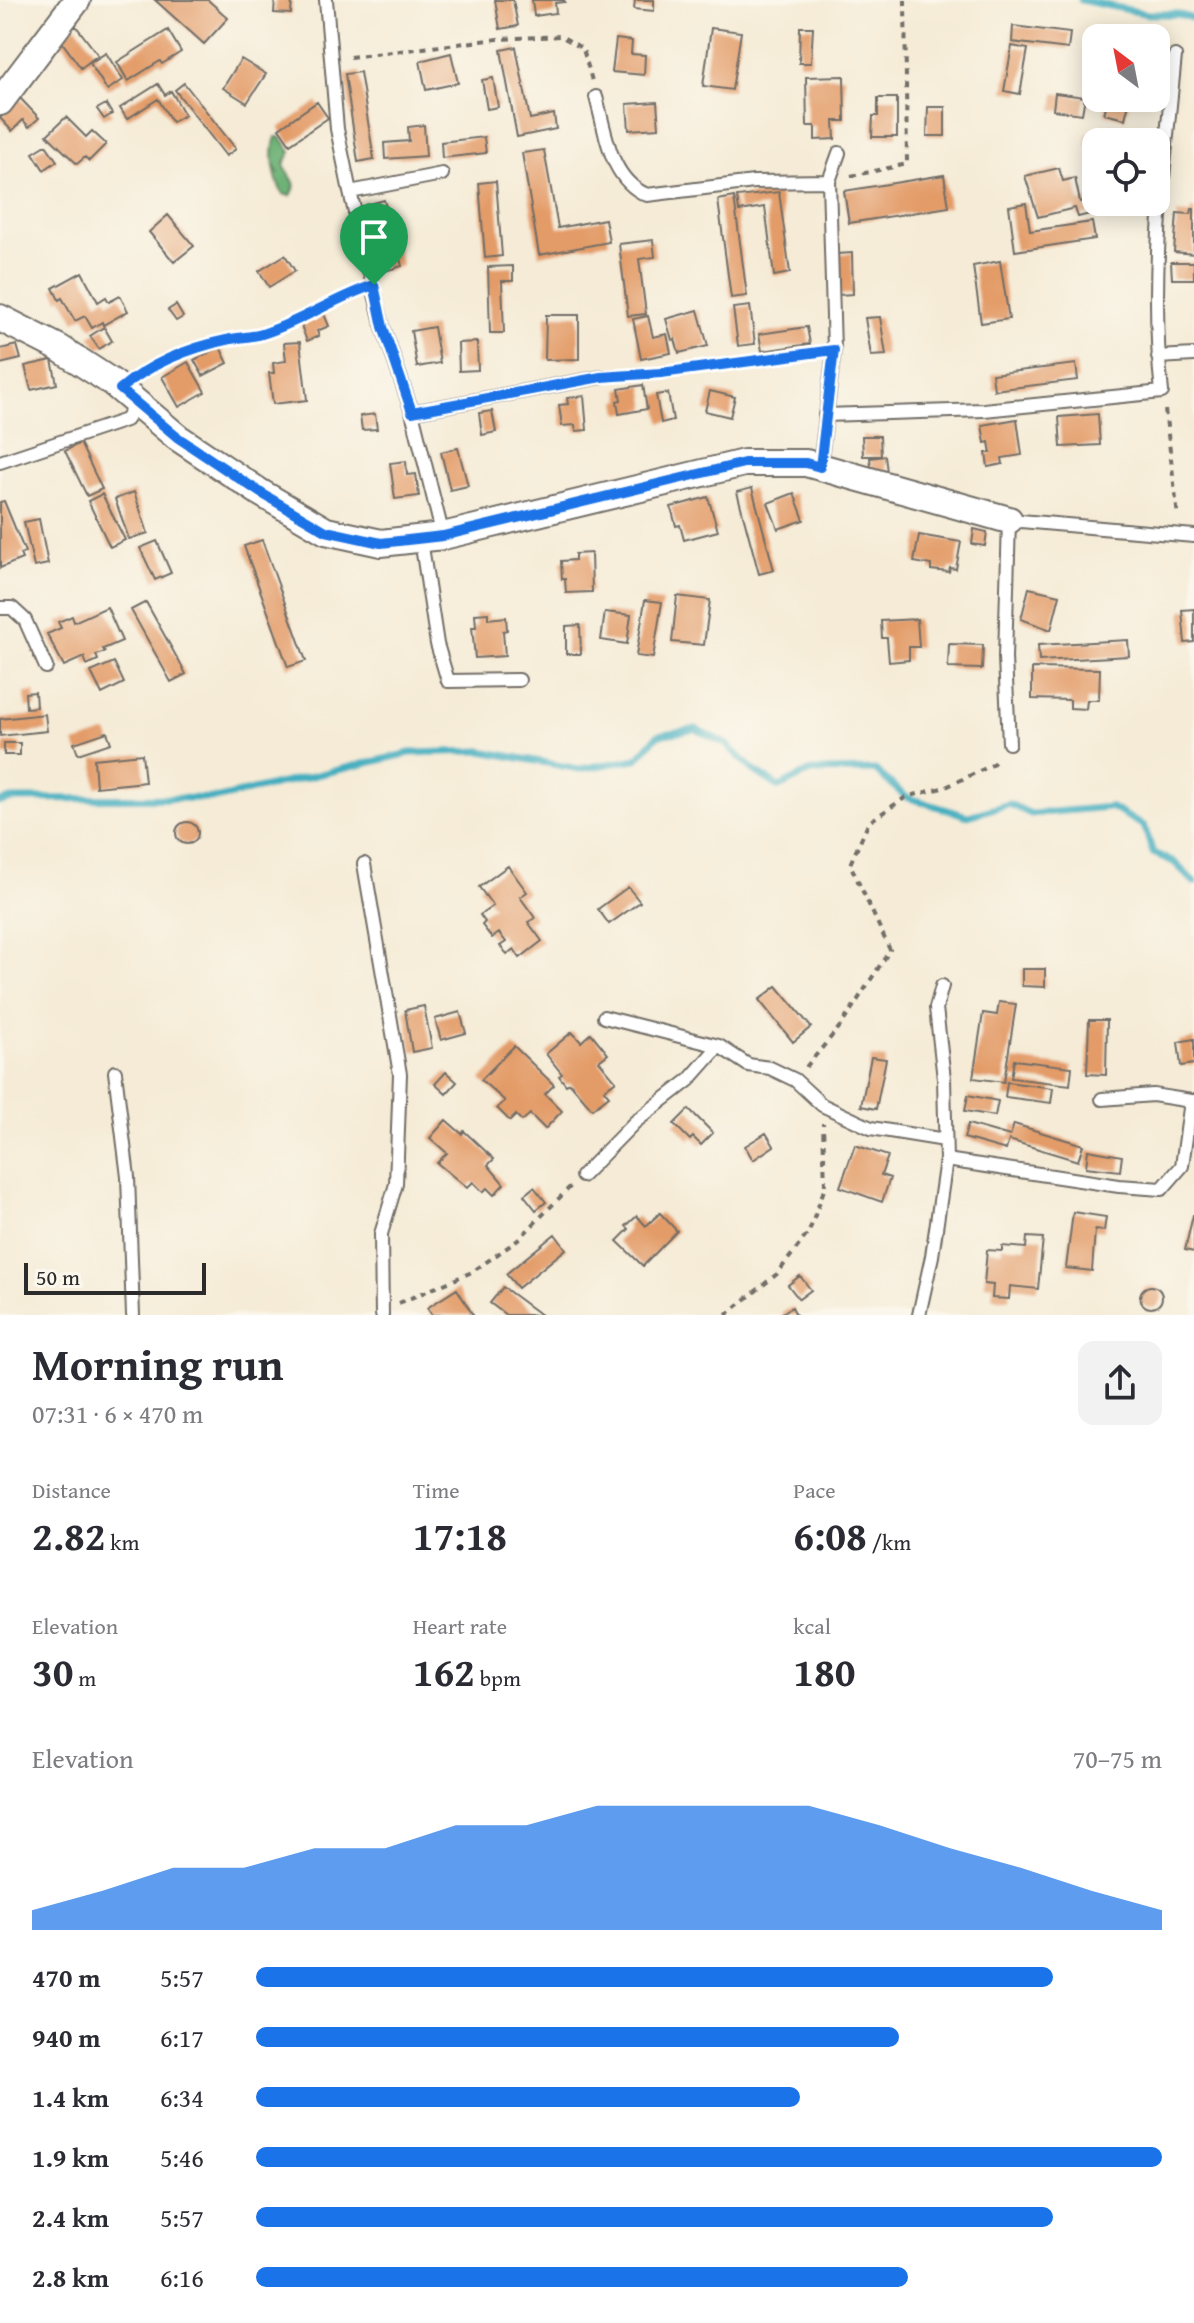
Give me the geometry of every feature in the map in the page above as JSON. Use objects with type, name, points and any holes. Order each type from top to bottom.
[{"type":"street","points":[[0,102],[77,0]]},
{"type":"street","points":[[0,318],[59,348],[129,396],[189,445],[261,493],[326,531],[381,543],[432,538],[744,463],[806,463],[1009,520]]},
{"type":"lane","points":[[326,0],[337,129],[350,192],[383,327],[412,412],[432,538],[437,644],[448,681],[519,680]]},
{"type":"lane","points":[[825,415],[984,410],[1162,392],[1158,357],[1157,266],[1175,56]]},
{"type":"lane","points":[[596,97],[615,166],[637,191],[647,195],[754,182],[829,181]]},
{"type":"lane","points":[[820,467],[834,350],[829,181],[839,153]]},
{"type":"lane","points":[[350,192],[442,174]]},
{"type":"lane","points":[[1158,357],[1194,355]]},
{"type":"lane","points":[[412,412],[601,377]]},
{"type":"lane","points":[[0,462],[126,420],[129,396]]},
{"type":"lane","points":[[1009,743],[1005,658],[1009,520],[1187,536]]},
{"type":"lane","points":[[0,608],[12,608],[25,620],[46,667]]},
{"type":"lane","points":[[364,864],[400,1074],[396,1184],[381,1234],[382,1312]]},
{"type":"lane","points":[[919,1315],[932,1256],[946,1160],[944,1079],[936,1008],[942,986]]},
{"type":"lane","points":[[604,1017],[719,1046],[748,1065],[770,1068],[795,1080],[822,1105],[871,1128],[945,1140]]},
{"type":"lane","points":[[582,1176],[635,1122],[689,1080],[719,1046]]},
{"type":"lane","points":[[115,1072],[128,1177],[133,1315]]},
{"type":"lane","points":[[946,1160],[1119,1186],[1162,1189],[1182,1166],[1193,1101],[1153,1095],[1102,1099]]},
{"type":"path","points":[[829,181],[907,164],[905,0]]},
{"type":"path","points":[[331,58],[498,39],[561,36],[583,49],[596,97]]},
{"type":"path","points":[[129,396],[139,374],[159,364],[231,339],[260,335],[374,285]]},
{"type":"path","points":[[601,377],[661,373],[834,350]]},
{"type":"path","points":[[1162,392],[1187,536]]},
{"type":"path","points":[[795,1080],[842,1024],[890,950],[850,864],[869,822],[906,797],[946,787],[992,765],[1009,743]]},
{"type":"path","points":[[726,1315],[777,1274],[809,1232],[825,1187],[822,1105]]},
{"type":"path","points":[[382,1312],[472,1272],[518,1240],[582,1176]]},
{"type":"green space","points":[[276,137],[281,137],[291,152],[284,164],[295,187],[290,196],[283,194],[275,174],[273,151]]},
{"type":"building","points":[[155,0],[208,0],[228,18],[204,44]]},
{"type":"building","points":[[275,0],[292,0],[291,14],[274,13]]},
{"type":"building","points":[[495,0],[513,0],[518,26],[500,29]]},
{"type":"building","points":[[532,0],[565,2],[555,3],[556,13],[534,16]]},
{"type":"building","points":[[635,0],[654,0],[654,11],[634,9]]},
{"type":"building","points":[[76,26],[98,55],[81,68],[59,38]]},
{"type":"building","points":[[1013,26],[1070,33],[1068,49],[1012,42]]},
{"type":"building","points":[[800,27],[813,27],[811,63],[799,63]]},
{"type":"building","points":[[711,28],[741,32],[732,90],[703,86]]},
{"type":"building","points":[[168,30],[181,52],[128,81],[117,62]]},
{"type":"building","points":[[616,39],[632,41],[631,54],[645,55],[644,75],[612,72]]},
{"type":"building","points":[[1012,46],[1028,49],[1020,94],[1004,91]]},
{"type":"building","points":[[516,47],[530,119],[554,114],[556,129],[517,137],[501,50]]},
{"type":"building","points":[[106,53],[123,80],[107,90],[90,63]]},
{"type":"building","points":[[451,53],[458,83],[426,90],[420,61]]},
{"type":"building","points":[[241,59],[266,74],[247,103],[223,88]]},
{"type":"building","points":[[360,72],[374,159],[358,162],[345,74]]},
{"type":"building","points":[[844,76],[845,121],[834,121],[835,139],[815,140],[815,126],[807,126],[806,77]]},
{"type":"building","points":[[493,78],[498,107],[487,109],[482,80]]},
{"type":"building","points":[[184,83],[236,149],[226,156],[175,90]]},
{"type":"building","points":[[158,84],[165,95],[171,91],[185,115],[172,122],[158,99],[127,119],[120,108]]},
{"type":"building","points":[[1055,93],[1082,97],[1082,114],[1053,110]]},
{"type":"building","points":[[20,98],[39,118],[29,127],[23,120],[12,131],[0,118]]},
{"type":"building","points":[[878,98],[897,98],[897,137],[872,137],[873,116],[878,116]]},
{"type":"building","points":[[317,102],[328,118],[290,144],[279,128]]},
{"type":"building","points":[[657,102],[659,128],[629,130],[627,104]]},
{"type":"building","points":[[106,104],[112,114],[104,119],[97,109]]},
{"type":"building","points":[[928,107],[945,107],[945,136],[927,136]]},
{"type":"building","points":[[1104,112],[1127,112],[1125,119]]},
{"type":"building","points":[[66,117],[86,137],[92,131],[106,144],[89,161],[85,157],[77,164],[47,135]]},
{"type":"building","points":[[424,125],[426,156],[385,159],[384,143],[409,141],[408,127]]},
{"type":"building","points":[[484,137],[486,153],[442,158],[441,142]]},
{"type":"building","points":[[46,145],[57,161],[44,170],[33,153]]},
{"type":"building","points":[[544,150],[558,228],[605,219],[609,242],[539,255],[522,153]]},
{"type":"building","points":[[1059,168],[1063,181],[1075,178],[1082,201],[1082,216],[1078,217],[1075,208],[1038,217],[1025,176]]},
{"type":"building","points":[[944,175],[949,207],[849,223],[844,191]]},
{"type":"building","points":[[496,181],[502,256],[485,258],[479,183]]},
{"type":"building","points":[[779,192],[790,273],[774,276],[765,207],[739,211],[737,197]]},
{"type":"building","points":[[734,197],[747,296],[731,298],[718,200]]},
{"type":"building","points":[[384,200],[402,266],[385,271],[366,205]]},
{"type":"building","points":[[1026,203],[1030,231],[1092,222],[1095,239],[1015,251],[1009,206]]},
{"type":"building","points":[[1192,209],[1194,254],[1174,252],[1177,213],[1191,214]]},
{"type":"building","points":[[168,215],[194,246],[174,262],[149,232]]},
{"type":"building","points":[[653,240],[655,257],[639,259],[646,314],[628,316],[619,244]]},
{"type":"building","points":[[852,253],[853,294],[838,295],[837,254]]},
{"type":"building","points":[[285,255],[295,271],[269,287],[259,271]]},
{"type":"building","points":[[1000,261],[1009,319],[981,323],[973,266]]},
{"type":"building","points":[[1171,262],[1194,262],[1194,279],[1172,279]]},
{"type":"building","points":[[513,266],[513,281],[502,281],[504,333],[490,333],[488,267]]},
{"type":"building","points":[[82,272],[98,302],[106,297],[109,302],[120,296],[128,311],[92,328],[85,316],[75,321],[53,288]]},
{"type":"building","points":[[176,305],[183,317],[176,321],[168,310]]},
{"type":"building","points":[[750,306],[755,344],[738,346],[733,308]]},
{"type":"building","points":[[698,310],[708,346],[679,353],[666,319]]},
{"type":"building","points":[[324,314],[329,326],[317,331],[319,336],[307,341],[300,323]]},
{"type":"building","points":[[546,315],[579,315],[579,359],[545,360]]},
{"type":"building","points":[[648,316],[653,337],[667,334],[671,353],[641,359],[633,319]]},
{"type":"building","points":[[880,317],[886,355],[871,356],[865,318]]},
{"type":"building","points":[[104,327],[112,341],[99,349],[90,336]]},
{"type":"building","points":[[434,327],[440,363],[417,367],[411,331]]},
{"type":"building","points":[[807,327],[810,344],[762,351],[759,334]]},
{"type":"building","points":[[300,342],[307,400],[273,404],[269,373],[274,373],[273,363],[286,361],[284,343]]},
{"type":"building","points":[[477,342],[478,370],[459,371],[458,343]]},
{"type":"building","points":[[17,345],[21,359],[0,364],[0,349]]},
{"type":"building","points":[[220,347],[228,363],[203,376],[194,360]]},
{"type":"building","points":[[52,360],[57,384],[31,390],[25,366]]},
{"type":"building","points":[[188,362],[205,392],[179,407],[162,377]]},
{"type":"building","points":[[1076,364],[1078,380],[994,390],[992,374]]},
{"type":"building","points":[[643,385],[647,409],[619,414],[619,389]]},
{"type":"building","points":[[710,391],[735,397],[730,417],[705,411]]},
{"type":"building","points":[[668,393],[673,420],[661,423],[656,395]]},
{"type":"building","points":[[584,396],[587,430],[576,431],[575,425],[562,426],[559,405],[568,404],[567,398]]},
{"type":"building","points":[[492,411],[496,432],[482,435],[479,413]]},
{"type":"building","points":[[375,414],[377,429],[362,430],[360,416]]},
{"type":"building","points":[[1098,414],[1100,445],[1061,447],[1059,417]]},
{"type":"building","points":[[1017,419],[1022,455],[1002,458],[1003,464],[988,467],[986,453],[991,453],[989,442],[985,443],[982,425]]},
{"type":"building","points":[[862,436],[880,436],[881,456],[863,456]]},
{"type":"building","points":[[80,443],[102,489],[87,496],[65,451]]},
{"type":"building","points":[[458,448],[468,486],[450,490],[441,452]]},
{"type":"building","points":[[885,456],[887,472],[872,474],[870,458]]},
{"type":"building","points":[[406,461],[407,475],[416,474],[419,496],[395,499],[390,463]]},
{"type":"building","points":[[752,488],[774,570],[759,574],[737,492]]},
{"type":"building","points":[[134,492],[148,533],[129,539],[115,499]]},
{"type":"building","points":[[794,493],[804,520],[778,529],[768,503]]},
{"type":"building","points":[[102,494],[125,540],[110,547],[88,501]]},
{"type":"building","points":[[708,497],[718,531],[684,540],[671,507]]},
{"type":"building","points":[[4,501],[25,552],[20,554],[22,559],[0,568],[0,502]]},
{"type":"building","points":[[39,519],[48,564],[34,567],[24,522]]},
{"type":"building","points":[[974,529],[987,532],[985,546],[972,544]]},
{"type":"building","points":[[919,535],[961,542],[956,569],[950,568],[949,572],[931,570],[931,565],[914,562]]},
{"type":"building","points":[[262,540],[306,661],[288,667],[244,546]]},
{"type":"building","points":[[157,541],[171,573],[155,580],[140,548]]},
{"type":"building","points":[[591,553],[592,592],[566,593],[561,561],[575,560],[575,554]]},
{"type":"building","points":[[1029,588],[1060,595],[1051,630],[1021,619]]},
{"type":"building","points":[[677,596],[710,600],[704,645],[672,642]]},
{"type":"building","points":[[645,600],[662,602],[653,658],[636,656]]},
{"type":"building","points":[[146,602],[186,674],[171,682],[131,610]]},
{"type":"building","points":[[107,607],[122,641],[103,649],[105,652],[96,655],[98,660],[87,665],[84,657],[64,666],[47,634],[61,628],[58,622],[72,616],[74,622]]},
{"type":"building","points":[[1194,609],[1194,642],[1185,643],[1182,610]]},
{"type":"building","points":[[605,612],[631,615],[627,644],[601,640]]},
{"type":"building","points":[[488,613],[488,619],[506,617],[507,630],[503,631],[505,656],[475,658],[472,627],[476,627],[475,614]]},
{"type":"building","points":[[917,619],[919,647],[909,647],[909,660],[889,662],[887,638],[882,638],[881,621]]},
{"type":"building","points":[[580,625],[581,654],[566,654],[566,626]]},
{"type":"building","points":[[1128,640],[1129,656],[1039,661],[1038,645]]},
{"type":"building","points":[[949,644],[983,645],[982,669],[948,668]]},
{"type":"building","points":[[114,662],[124,683],[102,694],[91,672]]},
{"type":"building","points":[[1032,668],[1100,669],[1099,700],[1087,700],[1086,709],[1070,708],[1070,700],[1032,699]]},
{"type":"building","points":[[35,692],[36,707],[26,708],[25,693]]},
{"type":"building","points":[[45,714],[47,731],[0,736],[0,719]]},
{"type":"building","points":[[107,732],[111,743],[78,754],[74,743]]},
{"type":"building","points":[[4,743],[20,743],[20,755],[4,755]]},
{"type":"building","points":[[142,754],[145,782],[96,787],[94,759]]},
{"type":"building","points":[[187,822],[195,825],[198,833],[195,841],[187,844],[179,841],[176,833],[179,825]]},
{"type":"building","points":[[508,866],[527,892],[520,897],[535,918],[528,922],[542,941],[520,958],[514,949],[507,954],[500,946],[506,942],[499,933],[492,938],[482,925],[485,922],[480,915],[493,906],[479,887]]},
{"type":"building","points":[[628,887],[640,902],[609,924],[598,909]]},
{"type":"building","points":[[1022,969],[1045,969],[1045,987],[1022,986]]},
{"type":"building","points":[[777,986],[811,1027],[793,1042],[759,1000]]},
{"type":"building","points":[[999,1002],[1016,1004],[1004,1082],[973,1078],[983,1013],[997,1015]]},
{"type":"building","points":[[424,1006],[432,1048],[412,1052],[405,1010]]},
{"type":"building","points":[[460,1012],[466,1033],[441,1040],[435,1019]]},
{"type":"building","points":[[1089,1020],[1107,1020],[1106,1075],[1087,1074]]},
{"type":"building","points":[[572,1032],[581,1042],[591,1033],[608,1054],[599,1061],[616,1081],[604,1090],[609,1096],[592,1109],[570,1083],[566,1085],[559,1076],[562,1074],[546,1054]]},
{"type":"building","points":[[1194,1039],[1194,1064],[1181,1066],[1178,1042]]},
{"type":"building","points":[[514,1046],[554,1085],[545,1094],[562,1111],[545,1129],[530,1114],[522,1121],[516,1115],[510,1121],[497,1108],[505,1101],[481,1080]]},
{"type":"building","points":[[871,1057],[886,1059],[876,1109],[861,1106]]},
{"type":"building","points":[[1014,1060],[1072,1067],[1070,1085],[1011,1078]]},
{"type":"building","points":[[446,1072],[457,1082],[446,1094],[435,1084]]},
{"type":"building","points":[[1007,1082],[1053,1088],[1051,1103],[1005,1097]]},
{"type":"building","points":[[968,1095],[998,1101],[995,1116],[965,1111]]},
{"type":"building","points":[[689,1109],[713,1133],[701,1145],[693,1137],[690,1140],[674,1124]]},
{"type":"building","points":[[446,1120],[462,1134],[464,1131],[494,1159],[488,1165],[504,1184],[494,1195],[487,1188],[483,1192],[473,1182],[467,1188],[437,1163],[447,1153],[430,1138]]},
{"type":"building","points":[[968,1124],[1010,1136],[1014,1124],[1083,1145],[1078,1161],[1009,1140],[1006,1150],[964,1138]]},
{"type":"building","points":[[766,1133],[774,1146],[753,1160],[745,1146]]},
{"type":"building","points":[[855,1145],[888,1156],[881,1175],[890,1178],[882,1202],[840,1187]]},
{"type":"building","points":[[1088,1150],[1122,1156],[1120,1171],[1086,1167]]},
{"type":"building","points":[[534,1187],[546,1202],[536,1210],[524,1195]]},
{"type":"building","points":[[1073,1212],[1106,1217],[1104,1231],[1095,1230],[1092,1271],[1066,1268]]},
{"type":"building","points":[[660,1213],[677,1231],[643,1266],[617,1241],[637,1216],[646,1226]]},
{"type":"building","points":[[1194,1215],[1194,1252],[1185,1250]]},
{"type":"building","points":[[555,1234],[566,1249],[518,1288],[506,1274]]},
{"type":"building","points":[[1027,1237],[1043,1238],[1038,1289],[1010,1286],[1009,1299],[992,1298],[993,1285],[984,1284],[987,1250],[1002,1251],[1002,1246],[1026,1248]]},
{"type":"building","points":[[800,1276],[811,1290],[799,1299],[788,1285]]},
{"type":"building","points":[[1151,1286],[1159,1289],[1162,1297],[1159,1305],[1151,1308],[1143,1305],[1140,1297],[1143,1289]]},
{"type":"building","points":[[503,1287],[541,1315],[506,1315],[490,1303]]},
{"type":"building","points":[[457,1289],[473,1315],[432,1315],[427,1308]]},
{"type":"building","points":[[792,1307],[796,1315],[779,1315]]},
{"type":"waterway","points":[[1081,0],[1148,14],[1177,14],[1194,19]]},
{"type":"waterway","points":[[0,802],[12,799],[219,798],[410,753],[481,751],[579,769],[637,759],[658,735],[696,729],[726,744],[752,769],[779,787],[811,771],[875,770],[906,797],[968,816],[1009,804],[1031,814],[1110,807],[1144,826],[1153,853],[1174,862],[1194,882]]},
{"type":"route","points":[[374,285],[383,327],[412,412],[601,377],[661,373],[834,350],[820,467],[806,463],[744,463],[443,536],[381,543],[326,531],[261,493],[177,437],[120,389],[159,364],[231,339],[260,335],[374,285]]}]
